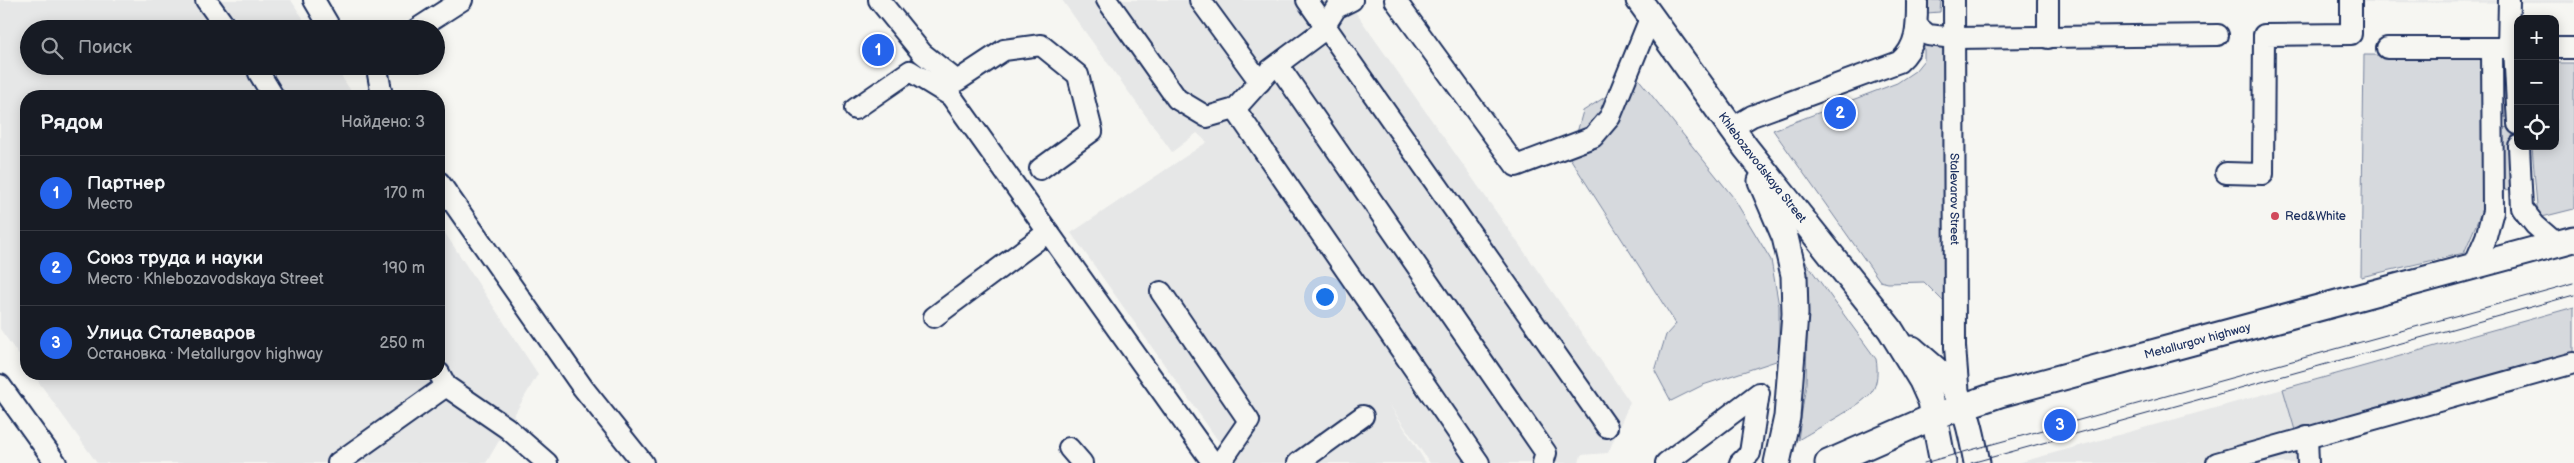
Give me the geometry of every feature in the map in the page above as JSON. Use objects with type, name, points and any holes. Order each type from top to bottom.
[{"type":"main road","name":"Khlebozavodskaya Street","points":[[1645,8],[1746,148],[1890,329],[1922,381],[1935,416]]},
{"type":"main road","points":[[1746,148],[1785,237],[1794,275],[1794,314],[1788,417],[1777,463]]},
{"type":"main road","name":"Metallurgov highway","points":[[1828,463],[1935,416],[1961,402],[2565,241]]},
{"type":"main road","name":"Khlebozavodskaya Street","points":[[1890,329],[1948,382],[1961,402]]},
{"type":"main road","name":"Stalevarov Street","points":[[1961,402],[1976,463]]},
{"type":"main road","points":[[1935,416],[1943,463]]},
{"type":"street","points":[[206,0],[220,20]]},
{"type":"street","points":[[314,0],[326,20]]},
{"type":"street","points":[[879,0],[922,53],[958,81],[1004,50],[1041,45],[1078,75],[1092,132],[1040,169]]},
{"type":"street","points":[[1107,0],[1177,99],[1208,117],[1235,109],[1278,65],[1321,32],[1336,8],[1352,0]]},
{"type":"street","points":[[1200,0],[1260,82]]},
{"type":"street","points":[[1307,0],[1607,428]]},
{"type":"street","points":[[1395,0],[1516,166],[1593,137],[1610,116],[1645,8]]},
{"type":"street","points":[[1732,128],[1752,116],[1891,67],[1906,56],[1910,50],[1917,26],[1917,0]]},
{"type":"street","name":"Stalevarov Street","points":[[1954,0],[1956,347],[1961,402]]},
{"type":"street","points":[[2048,0],[2048,38]]},
{"type":"street","points":[[2226,173],[2263,174],[2264,35],[2352,34],[2351,0]]},
{"type":"street","points":[[2473,267],[2486,237],[2493,211],[2508,48],[2509,0]]},
{"type":"street","points":[[431,20],[459,1]]},
{"type":"street","points":[[1917,26],[1928,35],[1954,38],[2218,35]]},
{"type":"street","points":[[2387,48],[2508,48]]},
{"type":"street","points":[[2508,48],[2516,105]]},
{"type":"street","points":[[2559,48],[2574,48]]},
{"type":"street","points":[[1278,65],[1546,453],[1543,463]]},
{"type":"street","points":[[855,109],[910,70],[951,96],[1213,463]]},
{"type":"street","points":[[260,75],[269,90]]},
{"type":"street","points":[[378,75],[381,90]]},
{"type":"street","points":[[1235,109],[1478,463]]},
{"type":"street","points":[[2519,150],[2522,208],[2535,225],[2565,241]]},
{"type":"street","points":[[445,191],[583,388],[643,463]]},
{"type":"street","points":[[2493,211],[2522,208]]},
{"type":"street","points":[[934,317],[1048,232]]},
{"type":"street","points":[[1161,292],[1249,421],[1220,463]]},
{"type":"street","points":[[2216,463],[2574,363]]},
{"type":"street","points":[[338,463],[442,380],[507,428],[547,463]]},
{"type":"street","points":[[0,385],[56,463]]},
{"type":"street","points":[[1666,463],[1759,393],[1750,453],[1740,463]]},
{"type":"street","points":[[1298,463],[1363,416]]},
{"type":"street","points":[[2307,437],[2308,463]]},
{"type":"shaded area","points":[[0,0],[291,0],[304,20],[20,20],[20,75],[341,75],[350,90],[20,90],[20,357],[0,329]]},
{"type":"shaded area","points":[[1062,0],[1347,0],[1630,402],[1608,453],[1581,455],[1579,463],[1430,463],[1389,404],[1426,463],[1234,463],[1071,233],[1207,142],[1197,133],[1172,152]]},
{"type":"shaded area","points":[[1927,0],[1941,0],[1940,12],[1927,13]]},
{"type":"shaded area","points":[[2362,0],[2574,0],[2574,3],[2362,2]]},
{"type":"shaded area","points":[[1924,42],[1946,45],[1946,304],[1924,282],[1888,283],[1880,281],[1773,130],[1897,83],[1915,71],[1924,60]]},
{"type":"shaded area","points":[[2364,55],[2485,56],[2483,208],[2464,253],[2361,277]]},
{"type":"shaded area","points":[[2497,59],[2510,59],[2512,117],[2499,117]]},
{"type":"shaded area","points":[[2559,63],[2574,63],[2574,209],[2538,218],[2532,150],[2559,150]]},
{"type":"shaded area","points":[[1637,77],[1733,197],[1771,260],[1779,306],[1779,360],[1703,385],[1671,401],[1655,371],[1666,335],[1676,324],[1570,158],[1583,111]]},
{"type":"shaded area","points":[[2512,127],[2515,189],[2503,190],[2500,128]]},
{"type":"shaded area","points":[[445,233],[538,374],[486,463],[97,463],[37,380],[445,380]]},
{"type":"shaded area","points":[[1797,250],[1876,359],[1877,372],[1873,389],[1866,398],[1848,411],[1798,440],[1806,383],[1808,289]]},
{"type":"shaded area","points":[[2574,307],[2574,359],[2297,437],[2283,389]]},
{"type":"shaded area","points":[[2283,389],[2297,437],[2301,463],[2018,463]]},
{"type":"tram line","points":[[1924,463],[2574,283]]},
{"type":"tram line","points":[[1971,463],[2574,295]]},
{"type":"place","name":"Партнер","points":[[878,50]]},
{"type":"place","name":"Союз труда и науки","points":[[1840,113]]},
{"type":"place","name":"Red&White","points":[[2275,216]]},
{"type":"place","name":"Улица Сталеваров","points":[[2060,425]]}]
